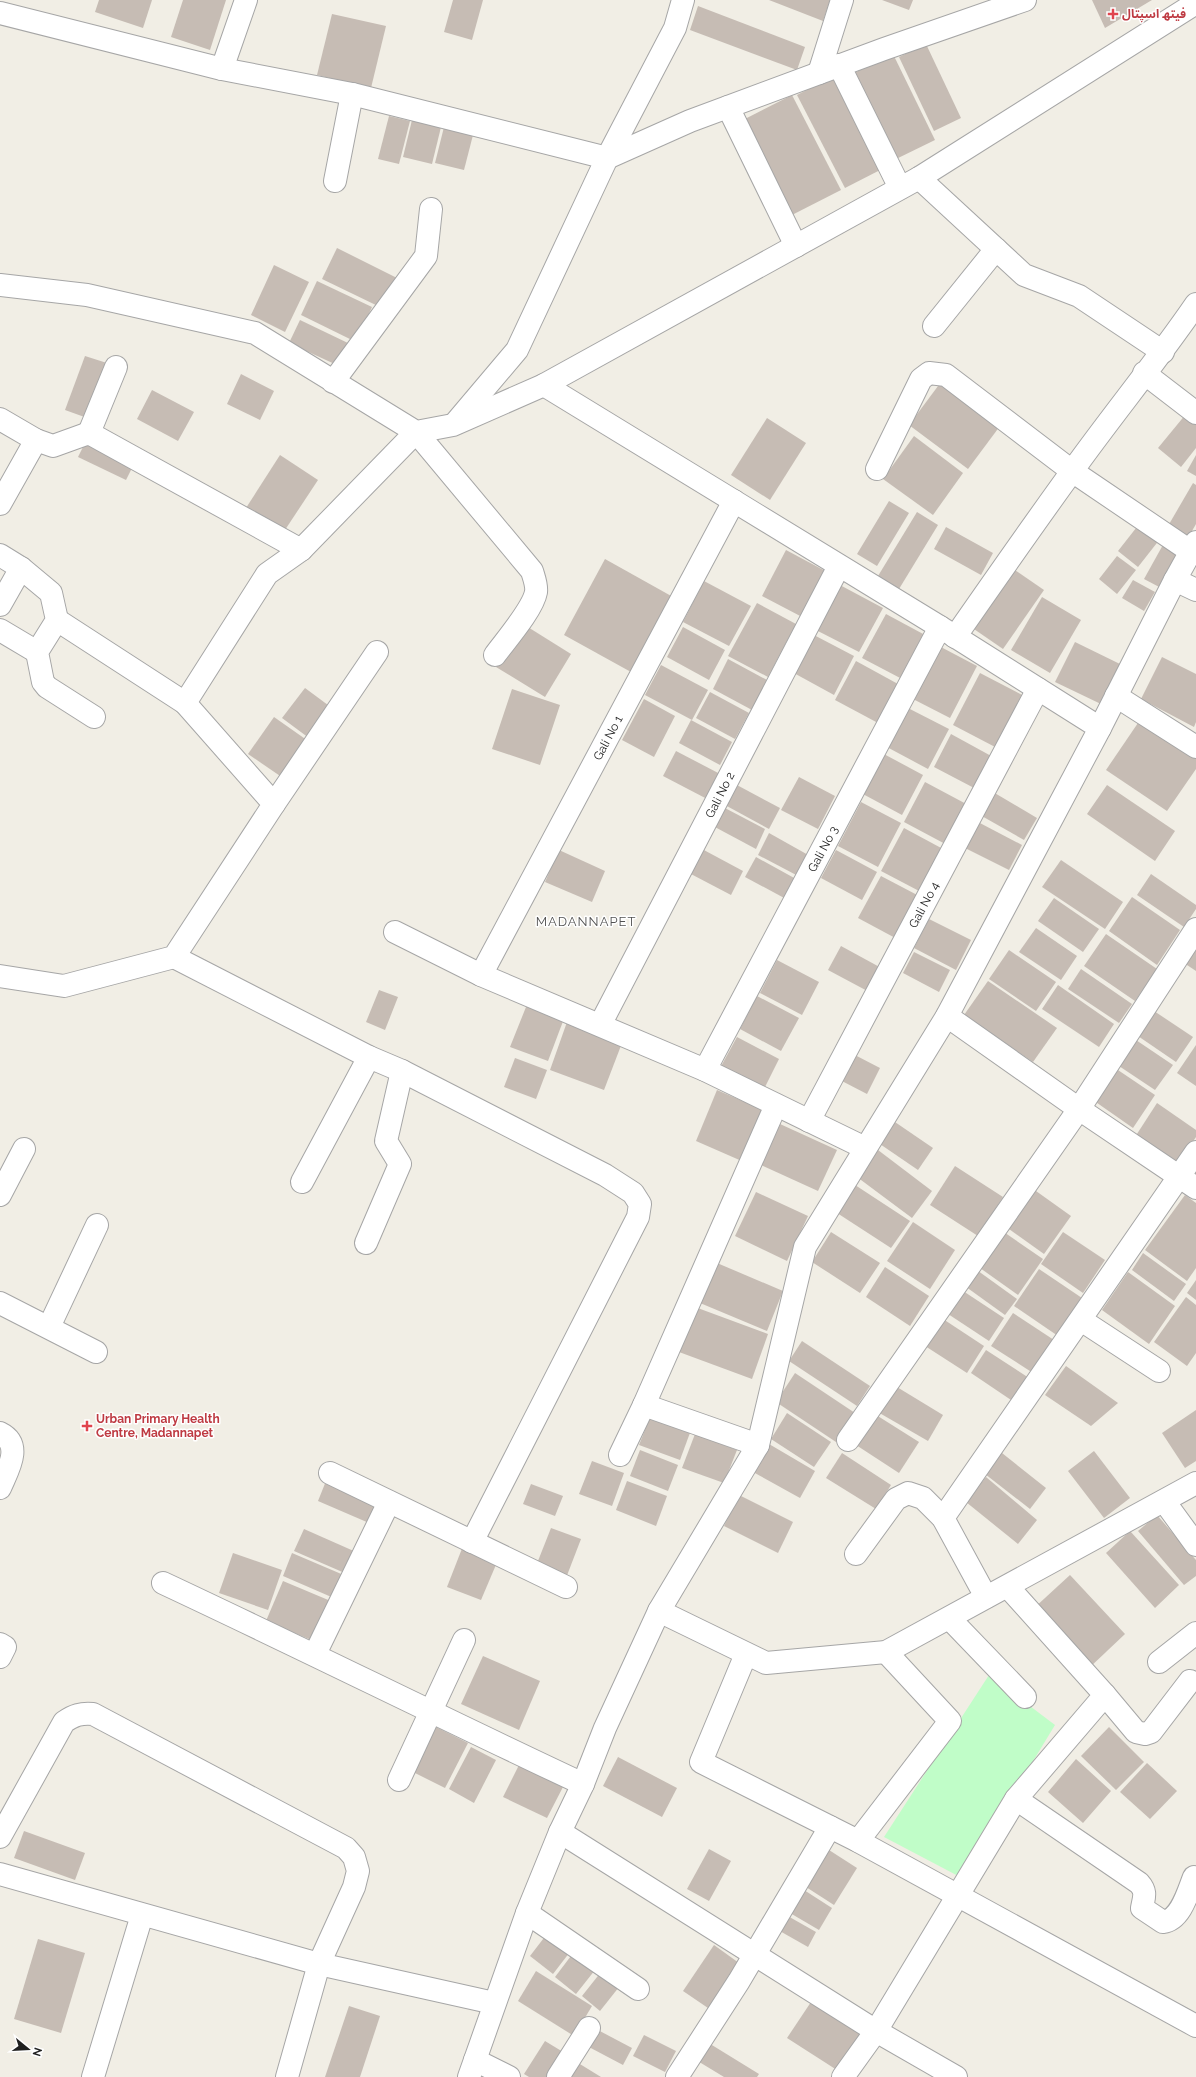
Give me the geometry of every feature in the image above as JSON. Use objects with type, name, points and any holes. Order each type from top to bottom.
[{"type":"street","points":[[222,69],[246,0]]},
{"type":"street","points":[[453,425],[517,350],[607,158],[675,28],[683,0]]},
{"type":"street","points":[[819,73],[842,0]]},
{"type":"street","points":[[0,13],[222,69],[352,94],[607,158],[690,121],[992,6],[1025,0]]},
{"type":"street","points":[[185,703],[267,574],[301,550],[416,432],[453,425],[544,385],[910,183],[1196,3]]},
{"type":"street","points":[[839,65],[910,183],[996,249],[1024,275],[1079,296],[1163,352]]},
{"type":"street","points":[[335,181],[352,94]]},
{"type":"street","points":[[728,107],[796,246]]},
{"type":"street","points":[[333,382],[426,256],[431,209]]},
{"type":"street","points":[[934,326],[996,249]]},
{"type":"street","points":[[0,285],[87,294],[255,333],[416,432],[532,571],[536,582],[536,592],[531,605],[495,655]]},
{"type":"street","name":"Gali No 3","points":[[705,1070],[948,632],[1072,471],[1144,374],[1163,352],[1196,304]]},
{"type":"street","points":[[0,419],[36,440],[53,446],[89,432],[116,366]]},
{"type":"street","points":[[509,2077],[472,2068],[494,2003],[527,1913],[560,1832],[583,1784],[605,1728],[659,1611],[758,1445],[805,1247],[947,1016],[1100,728],[1193,547],[1072,471],[946,375],[929,373],[922,379],[877,469]]},
{"type":"street","points":[[1144,374],[1196,413]]},
{"type":"street","points":[[544,385],[948,632],[1100,728]]},
{"type":"street","points":[[89,432],[301,550]]},
{"type":"street","points":[[0,504],[36,440]]},
{"type":"street","name":"Gali No 1","points":[[481,975],[734,501]]},
{"type":"street","points":[[0,555],[21,568],[51,593],[57,620],[185,703],[274,804]]},
{"type":"street","name":"Gali No 2","points":[[600,1025],[840,566]]},
{"type":"street","points":[[0,605],[21,568]]},
{"type":"street","points":[[1175,580],[1196,590]]},
{"type":"street","points":[[57,620],[37,652],[44,682],[47,687],[94,717]]},
{"type":"street","points":[[0,630],[37,652]]},
{"type":"street","points":[[174,957],[274,804],[377,652]]},
{"type":"street","name":"Gali No 4","points":[[809,1121],[1038,689]]},
{"type":"street","points":[[1116,696],[1196,747]]},
{"type":"street","points":[[848,1440],[1079,1109],[1196,929]]},
{"type":"street","points":[[396,932],[481,975],[705,1070],[865,1148]]},
{"type":"street","points":[[0,976],[64,986],[174,957],[369,1057],[402,1072],[605,1175],[633,1193],[640,1204],[638,1217],[472,1542]]},
{"type":"street","points":[[947,1016],[1079,1109],[1196,1188]]},
{"type":"street","points":[[302,1182],[369,1057]]},
{"type":"street","points":[[366,1243],[400,1164],[386,1141],[402,1072]]},
{"type":"street","points":[[620,1455],[644,1406],[776,1105]]},
{"type":"street","points":[[0,1195],[24,1149]]},
{"type":"street","points":[[943,1518],[1196,1152]]},
{"type":"street","points":[[49,1327],[97,1225]]},
{"type":"street","points":[[0,1303],[96,1352]]},
{"type":"street","points":[[1081,1320],[1159,1371]]},
{"type":"street","points":[[644,1406],[758,1445]]},
{"type":"street","points":[[0,1432],[11,1445],[13,1458],[0,1488]]},
{"type":"street","points":[[330,1473],[566,1587]]},
{"type":"street","points":[[659,1611],[766,1663],[886,1652],[950,1619],[986,1597],[1008,1587],[1196,1483]]},
{"type":"street","points":[[856,1554],[896,1500],[908,1493],[923,1498],[943,1518],[986,1597]]},
{"type":"street","points":[[1164,1501],[1196,1545]]},
{"type":"street","points":[[315,1654],[389,1502]]},
{"type":"street","points":[[163,1583],[315,1654],[430,1713],[583,1784]]},
{"type":"street","points":[[1008,1587],[1105,1695],[1136,1732],[1145,1734],[1151,1732],[1190,1681]]},
{"type":"street","points":[[950,1619],[1025,1697]]},
{"type":"street","points":[[1159,1662],[1196,1633]]},
{"type":"street","points":[[399,1780],[464,1640]]},
{"type":"street","points":[[0,1644],[5,1647],[0,1657]]},
{"type":"street","points":[[858,1841],[950,1721],[886,1652]]},
{"type":"street","points":[[746,1654],[701,1762],[858,1841],[1196,2026]]},
{"type":"street","points":[[843,2077],[876,2031],[1016,1799],[1105,1695]]},
{"type":"street","points":[[0,1837],[64,1722],[74,1716],[93,1714],[346,1848],[354,1857],[358,1871],[354,1887],[319,1964],[287,2077]]},
{"type":"street","points":[[1016,1799],[1139,1883],[1145,1889],[1146,1895],[1142,1908],[1163,1922],[1170,1922],[1177,1916],[1194,1877],[1196,1878]]},
{"type":"street","points":[[677,2077],[755,1955],[830,1827]]},
{"type":"street","points":[[560,1832],[876,2031],[956,2077]]},
{"type":"street","points":[[0,1874],[319,1964],[494,2003]]},
{"type":"street","points":[[527,1913],[638,1989]]},
{"type":"street","points":[[93,2077],[142,1915]]},
{"type":"street","points":[[558,2077],[589,2028]]},
{"type":"green space","points":[[989,1675],[1055,1725],[962,1878],[884,1837]]},
{"type":"building","points":[[99,0],[152,0],[143,28],[95,12]]},
{"type":"building","points":[[183,0],[226,0],[210,50],[171,37]]},
{"type":"building","points":[[453,0],[483,0],[472,40],[444,32]]},
{"type":"building","points":[[769,0],[830,0],[823,21]]},
{"type":"building","points":[[882,0],[913,0],[909,10]]},
{"type":"building","name":"فیتھ اسپتال","points":[[1092,0],[1152,0],[1105,28]]},
{"type":"building","points":[[698,6],[805,47],[797,70],[690,30]]},
{"type":"building","points":[[332,14],[386,26],[371,88],[317,75]]},
{"type":"building","points":[[926,44],[961,118],[934,131],[899,57]]},
{"type":"building","points":[[893,54],[935,140],[892,161],[850,75]]},
{"type":"building","points":[[838,74],[886,167],[845,188],[797,95]]},
{"type":"building","points":[[792,95],[841,190],[790,216],[741,121]]},
{"type":"building","points":[[389,116],[410,121],[399,164],[378,159]]},
{"type":"building","points":[[412,120],[441,127],[432,164],[403,157]]},
{"type":"building","points":[[444,127],[473,135],[464,170],[435,163]]},
{"type":"building","points":[[337,248],[397,278],[382,308],[322,279]]},
{"type":"building","points":[[274,265],[309,282],[285,332],[251,315]]},
{"type":"building","points":[[317,281],[372,307],[356,342],[301,315]]},
{"type":"building","points":[[300,320],[350,344],[339,366],[289,343]]},
{"type":"building","points":[[85,356],[110,364],[90,419],[65,410]]},
{"type":"building","points":[[241,374],[274,391],[260,420],[227,404]]},
{"type":"building","points":[[941,382],[1000,426],[968,469],[909,425]]},
{"type":"building","points":[[152,390],[194,412],[178,441],[137,419]]},
{"type":"building","points":[[1186,414],[1196,422],[1196,448],[1181,467],[1158,448]]},
{"type":"building","points":[[767,418],[806,443],[770,500],[731,475]]},
{"type":"building","points":[[914,436],[963,473],[933,515],[883,479]]},
{"type":"building","points":[[87,439],[135,462],[126,480],[78,457]]},
{"type":"building","points":[[280,455],[318,480],[283,533],[246,508]]},
{"type":"building","points":[[1196,455],[1196,476],[1187,471]]},
{"type":"building","points":[[1193,483],[1196,485],[1196,524],[1188,538],[1168,526]]},
{"type":"building","points":[[889,501],[909,513],[877,566],[857,554]]},
{"type":"building","points":[[917,512],[938,525],[899,589],[878,576]]},
{"type":"building","points":[[1140,523],[1160,539],[1138,567],[1118,551]]},
{"type":"building","points":[[946,527],[993,553],[981,575],[934,549]]},
{"type":"building","points":[[1164,543],[1182,552],[1163,589],[1144,579]]},
{"type":"building","points":[[786,550],[829,573],[804,618],[762,596]]},
{"type":"building","points":[[1117,556],[1136,570],[1117,594],[1099,579]]},
{"type":"building","points":[[605,559],[673,597],[631,672],[564,635]]},
{"type":"building","points":[[1012,568],[1044,590],[1003,649],[971,627]]},
{"type":"building","points":[[1133,580],[1155,592],[1144,611],[1122,598]]},
{"type":"building","points":[[704,581],[751,606],[729,646],[683,622]]},
{"type":"building","points":[[838,584],[883,608],[859,652],[814,629]]},
{"type":"building","points":[[1042,597],[1081,620],[1050,673],[1011,650]]},
{"type":"building","points":[[757,603],[796,624],[768,677],[728,656]]},
{"type":"building","points":[[886,614],[925,635],[902,679],[862,658]]},
{"type":"building","points":[[523,624],[571,654],[545,697],[496,667]]},
{"type":"building","points":[[683,627],[725,650],[709,680],[667,657]]},
{"type":"building","points":[[812,634],[854,656],[834,695],[792,672]]},
{"type":"building","points":[[1075,642],[1122,665],[1103,705],[1055,682]]},
{"type":"building","points":[[939,646],[977,666],[950,718],[911,698]]},
{"type":"building","points":[[1162,657],[1196,674],[1196,722],[1194,727],[1141,699]]},
{"type":"building","points":[[728,659],[767,680],[752,710],[713,689]]},
{"type":"building","points":[[856,661],[898,684],[878,723],[835,700]]},
{"type":"building","points":[[661,665],[708,690],[692,720],[645,695]]},
{"type":"building","points":[[980,673],[1024,696],[997,748],[953,725]]},
{"type":"building","points":[[305,688],[332,708],[309,738],[282,718]]},
{"type":"building","points":[[512,689],[560,705],[540,765],[492,749]]},
{"type":"building","points":[[710,692],[749,713],[735,739],[696,718]]},
{"type":"building","points":[[644,699],[675,716],[654,757],[622,740]]},
{"type":"building","points":[[906,707],[949,729],[928,769],[885,746]]},
{"type":"building","points":[[274,717],[311,743],[286,780],[248,754]]},
{"type":"building","points":[[691,720],[732,742],[720,765],[679,743]]},
{"type":"building","points":[[1140,720],[1196,758],[1196,769],[1167,811],[1106,770]]},
{"type":"building","points":[[951,734],[993,757],[976,789],[934,767]]},
{"type":"building","points":[[676,751],[722,775],[709,800],[663,776]]},
{"type":"building","points":[[882,753],[923,775],[902,815],[861,793]]},
{"type":"building","points":[[799,777],[835,796],[818,829],[781,810]]},
{"type":"building","points":[[925,782],[970,806],[949,846],[904,822]]},
{"type":"building","points":[[735,784],[780,808],[769,829],[725,805]]},
{"type":"building","points":[[1107,785],[1175,831],[1155,861],[1087,814]]},
{"type":"building","points":[[993,792],[1037,818],[1024,840],[980,815]]},
{"type":"building","points":[[861,802],[901,823],[878,867],[838,846]]},
{"type":"building","points":[[723,807],[765,829],[756,849],[713,826]]},
{"type":"building","points":[[978,822],[1022,845],[1009,870],[965,848]]},
{"type":"building","points":[[904,828],[943,849],[921,892],[881,871]]},
{"type":"building","points":[[769,833],[810,856],[800,877],[758,855]]},
{"type":"building","points":[[702,849],[743,871],[731,895],[689,873]]},
{"type":"building","points":[[559,850],[605,871],[592,902],[545,882]]},
{"type":"building","points":[[836,850],[877,872],[862,900],[821,878]]},
{"type":"building","points":[[756,857],[796,879],[786,899],[745,877]]},
{"type":"building","points":[[1061,860],[1123,902],[1105,929],[1042,887]]},
{"type":"building","points":[[1151,874],[1196,905],[1196,909],[1184,927],[1137,895]]},
{"type":"building","points":[[881,876],[921,897],[899,940],[858,918]]},
{"type":"building","points":[[1132,897],[1180,930],[1157,965],[1109,931]]},
{"type":"building","points":[[1054,898],[1099,929],[1083,952],[1038,921]]},
{"type":"building","points":[[929,919],[971,940],[956,970],[914,948]]},
{"type":"building","points":[[1036,928],[1077,956],[1061,980],[1019,952]]},
{"type":"building","points":[[1106,934],[1157,969],[1135,1001],[1084,966]]},
{"type":"building","points":[[1196,943],[1196,971],[1181,961]]},
{"type":"building","points":[[841,946],[885,970],[873,994],[828,970]]},
{"type":"building","points":[[1009,950],[1056,982],[1036,1011],[989,979]]},
{"type":"building","points":[[914,952],[950,970],[939,992],[903,973]]},
{"type":"building","points":[[777,960],[819,982],[802,1015],[760,993]]},
{"type":"building","points":[[1081,969],[1132,1004],[1119,1023],[1068,989]]},
{"type":"building","points":[[988,981],[1057,1028],[1033,1062],[964,1015]]},
{"type":"building","points":[[1058,985],[1114,1024],[1099,1047],[1042,1009]]},
{"type":"building","points":[[379,990],[398,997],[385,1030],[366,1022]]},
{"type":"building","points":[[757,996],[799,1018],[781,1051],[740,1029]]},
{"type":"building","points":[[528,1002],[565,1016],[548,1061],[510,1047]]},
{"type":"building","points":[[1151,1009],[1193,1037],[1176,1062],[1135,1034]]},
{"type":"building","points":[[567,1022],[622,1043],[604,1090],[550,1070]]},
{"type":"building","points":[[1130,1036],[1173,1065],[1155,1090],[1113,1062]]},
{"type":"building","points":[[737,1037],[779,1059],[762,1093],[719,1070]]},
{"type":"building","points":[[1196,1045],[1196,1086],[1177,1073]]},
{"type":"building","points":[[851,1053],[880,1068],[867,1094],[838,1079]]},
{"type":"building","points":[[515,1058],[547,1070],[536,1099],[504,1087]]},
{"type":"building","points":[[1112,1066],[1155,1095],[1133,1128],[1090,1098]]},
{"type":"building","points":[[717,1090],[766,1111],[744,1162],[696,1141]]},
{"type":"building","points":[[1157,1103],[1196,1130],[1196,1137],[1177,1165],[1135,1137]]},
{"type":"building","points":[[892,1120],[933,1148],[918,1170],[877,1142]]},
{"type":"building","points":[[780,1124],[837,1150],[818,1191],[761,1165]]},
{"type":"building","points":[[878,1150],[932,1191],[912,1218],[857,1177]]},
{"type":"building","points":[[955,1166],[1003,1197],[978,1236],[930,1205]]},
{"type":"building","points":[[852,1183],[910,1221],[891,1248],[834,1211]]},
{"type":"building","points":[[1029,1186],[1071,1216],[1044,1254],[1002,1224]]},
{"type":"building","points":[[756,1192],[808,1216],[787,1261],[735,1236]]},
{"type":"building","points":[[1185,1195],[1196,1203],[1196,1268],[1187,1281],[1145,1250]]},
{"type":"building","points":[[913,1222],[955,1250],[930,1289],[887,1261]]},
{"type":"building","points":[[998,1228],[1043,1259],[1018,1295],[973,1263]]},
{"type":"building","points":[[831,1232],[880,1263],[860,1293],[812,1262]]},
{"type":"building","points":[[1063,1232],[1105,1260],[1083,1293],[1041,1264]]},
{"type":"building","points":[[1143,1253],[1186,1284],[1174,1301],[1132,1270]]},
{"type":"building","points":[[717,1263],[783,1291],[767,1331],[700,1303]]},
{"type":"building","points":[[885,1267],[929,1296],[910,1326],[866,1297]]},
{"type":"building","points":[[974,1268],[1017,1299],[1005,1315],[962,1284]]},
{"type":"building","points":[[1039,1269],[1082,1298],[1058,1336],[1014,1306]]},
{"type":"building","points":[[1128,1272],[1175,1306],[1149,1344],[1102,1310]]},
{"type":"building","points":[[1196,1280],[1196,1300],[1187,1293]]},
{"type":"building","points":[[957,1287],[1004,1318],[989,1341],[942,1310]]},
{"type":"building","points":[[1186,1297],[1196,1305],[1196,1353],[1187,1366],[1154,1342]]},
{"type":"building","points":[[695,1307],[768,1334],[752,1379],[679,1352]]},
{"type":"building","points":[[1013,1313],[1054,1340],[1033,1373],[991,1346]]},
{"type":"building","points":[[940,1317],[984,1346],[967,1373],[922,1344]]},
{"type":"building","points":[[802,1341],[870,1386],[857,1406],[789,1361]]},
{"type":"building","points":[[986,1350],[1029,1378],[1014,1402],[971,1373]]},
{"type":"building","points":[[1066,1366],[1118,1403],[1091,1426],[1045,1395]]},
{"type":"building","points":[[795,1373],[855,1413],[836,1442],[776,1402]]},
{"type":"building","points":[[892,1384],[943,1415],[928,1441],[876,1411]]},
{"type":"building","points":[[1196,1410],[1196,1461],[1185,1468],[1162,1433]]},
{"type":"building","points":[[787,1413],[831,1442],[814,1467],[771,1439]]},
{"type":"building","points":[[873,1413],[919,1442],[899,1473],[853,1443]]},
{"type":"building","points":[[651,1415],[691,1430],[680,1460],[639,1445]]},
{"type":"building","points":[[695,1434],[737,1450],[724,1483],[682,1468]]},
{"type":"building","points":[[769,1444],[815,1471],[800,1498],[753,1472]]},
{"type":"building","points":[[640,1450],[678,1465],[668,1491],[630,1476]]},
{"type":"building","points":[[1094,1451],[1130,1498],[1104,1518],[1068,1471]]},
{"type":"building","points":[[842,1453],[891,1485],[876,1509],[826,1478]]},
{"type":"building","points":[[1002,1453],[1046,1488],[1030,1509],[985,1474]]},
{"type":"building","points":[[592,1461],[624,1473],[612,1506],[579,1494]]},
{"type":"building","points":[[328,1476],[380,1499],[369,1523],[318,1501]]},
{"type":"building","points":[[986,1477],[1037,1520],[1018,1544],[966,1502]]},
{"type":"building","points":[[627,1481],[667,1496],[656,1526],[616,1510]]},
{"type":"building","points":[[531,1484],[563,1496],[555,1516],[523,1504]]},
{"type":"building","points":[[739,1495],[793,1522],[778,1553],[724,1526]]},
{"type":"building","points":[[1157,1515],[1196,1560],[1196,1576],[1184,1585],[1138,1531]]},
{"type":"building","points":[[551,1528],[581,1539],[566,1578],[536,1566]]},
{"type":"building","points":[[304,1529],[356,1552],[347,1574],[294,1551]]},
{"type":"building","points":[[1130,1531],[1179,1585],[1155,1608],[1106,1553]]},
{"type":"building","points":[[463,1546],[498,1560],[481,1600],[447,1587]]},
{"type":"building","points":[[233,1553],[282,1570],[268,1610],[219,1593]]},
{"type":"building","points":[[292,1553],[346,1576],[336,1599],[283,1576]]},
{"type":"building","points":[[1070,1575],[1125,1634],[1088,1669],[1033,1609]]},
{"type":"building","points":[[283,1581],[333,1602],[316,1642],[266,1621]]},
{"type":"building","points":[[483,1656],[540,1681],[519,1730],[461,1704]]},
{"type":"building","points":[[436,1727],[468,1743],[445,1788],[413,1772]]},
{"type":"building","points":[[1109,1727],[1144,1762],[1116,1790],[1081,1756]]},
{"type":"building","points":[[471,1747],[496,1760],[474,1803],[449,1789]]},
{"type":"building","points":[[618,1757],[677,1788],[662,1817],[603,1786]]},
{"type":"building","points":[[1076,1759],[1111,1791],[1083,1823],[1048,1792]]},
{"type":"building","points":[[520,1763],[564,1785],[547,1818],[503,1797]]},
{"type":"building","points":[[1147,1763],[1177,1791],[1150,1819],[1120,1792]]},
{"type":"building","points":[[24,1831],[85,1853],[75,1880],[14,1858]]},
{"type":"building","points":[[709,1849],[731,1861],[709,1901],[687,1889]]},
{"type":"building","points":[[829,1850],[857,1868],[834,1905],[806,1887]]},
{"type":"building","points":[[804,1890],[832,1908],[819,1930],[790,1913]]},
{"type":"building","points":[[786,1915],[816,1932],[808,1947],[778,1930]]},
{"type":"building","points":[[550,1930],[573,1948],[553,1974],[530,1956]]},
{"type":"building","points":[[38,1939],[85,1953],[61,2033],[14,2019]]},
{"type":"building","points":[[714,1945],[739,1963],[708,2008],[683,1991]]},
{"type":"building","points":[[577,1948],[599,1965],[576,1994],[555,1977]]},
{"type":"building","points":[[605,1967],[623,1982],[600,2011],[582,1996]]},
{"type":"building","points":[[536,1971],[592,2006],[574,2036],[518,2001]]},
{"type":"building","points":[[811,2002],[863,2035],[840,2072],[787,2038]]},
{"type":"building","points":[[349,2006],[380,2016],[360,2077],[325,2077]]},
{"type":"building","points":[[596,2029],[632,2048],[623,2065],[587,2046]]},
{"type":"building","points":[[644,2035],[676,2051],[665,2072],[633,2056]]},
{"type":"building","points":[[545,2041],[568,2055],[554,2077],[529,2077],[524,2074]]},
{"type":"building","points":[[707,2042],[759,2074],[757,2077],[724,2077],[696,2060]]},
{"type":"building","points":[[575,2061],[601,2077],[565,2077]]},
{"type":"place","name":"فیتھ اسپتال","points":[[1113,14]]},
{"type":"place","name":"Urban Primary Health Centre, Madannapet","points":[[87,1426]]},
{"type":"district","name":"MADANNAPET","points":[[586,921]]}]
